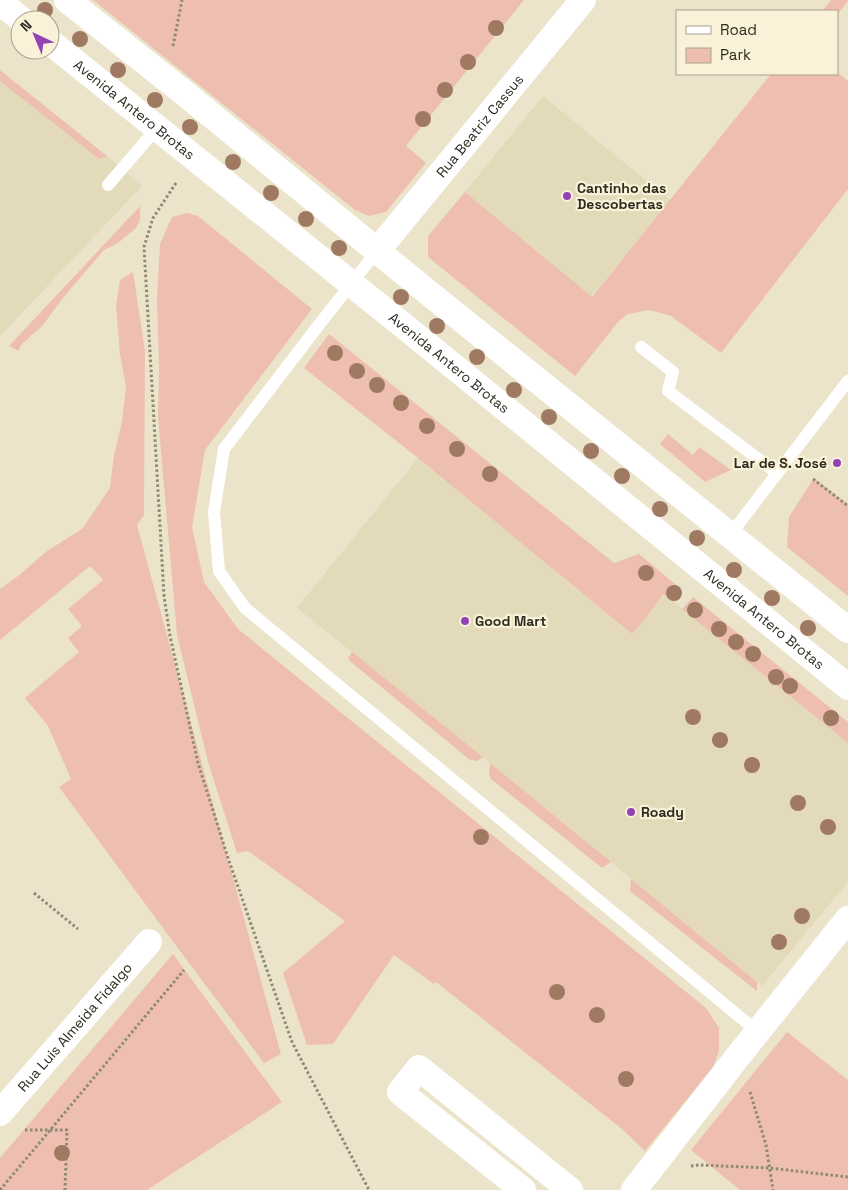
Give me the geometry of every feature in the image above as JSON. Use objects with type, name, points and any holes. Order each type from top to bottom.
[{"type":"street","points":[[66,0],[848,630]]},
{"type":"street","name":"Rua Beatriz Cassus","points":[[377,251],[583,0]]},
{"type":"street","points":[[0,2],[10,10]]},
{"type":"street","name":"Avenida Antero Brotas","points":[[60,50],[848,687]]},
{"type":"street","points":[[634,1190],[848,919]]},
{"type":"street","name":"Rua Luis Almeida Fidalgo","points":[[0,1113],[149,942]]},
{"type":"street","points":[[523,1190],[400,1092],[419,1068],[570,1190]]},
{"type":"lane","points":[[108,185],[157,128]]},
{"type":"lane","points":[[377,251],[224,449],[214,512],[219,571],[245,608],[758,1032]]},
{"type":"lane","points":[[641,347],[673,372],[668,391],[777,474]]},
{"type":"lane","points":[[730,535],[848,381]]},
{"type":"path","points":[[173,47],[182,0]]},
{"type":"path","points":[[195,159],[169,192],[153,218],[144,247],[164,596],[170,636],[198,763],[228,858],[292,1042],[369,1190]]},
{"type":"path","points":[[813,479],[848,506]]},
{"type":"path","points":[[34,893],[78,929]]},
{"type":"path","points":[[0,1190],[184,970]]},
{"type":"path","points":[[739,1055],[766,1145],[773,1190]]},
{"type":"path","points":[[24,1130],[67,1130],[65,1190]]},
{"type":"path","points":[[650,1169],[700,1165],[770,1168],[848,1177]]},
{"type":"shaded area","points":[[0,81],[99,158],[107,156],[142,186],[0,336]]},
{"type":"shaded area","name":"Cantinho das Descobertas","points":[[543,96],[670,200],[591,297],[465,192]]},
{"type":"shaded area","points":[[418,458],[632,634],[663,593],[848,743],[848,882],[762,986],[297,608]]},
{"type":"green space","points":[[93,0],[524,0],[406,146],[426,163],[386,212],[369,216],[355,210]]},
{"type":"green space","points":[[831,0],[848,0],[838,14],[838,10],[823,10]]},
{"type":"green space","points":[[0,70],[107,156],[99,159],[0,81]]},
{"type":"green space","points":[[838,73],[848,81],[848,189],[721,353],[671,316],[650,310],[628,314],[618,322],[575,376],[428,257],[428,236],[465,192],[592,297],[770,75],[838,75]]},
{"type":"green space","points":[[140,206],[140,220],[136,228],[118,243],[104,250],[42,326],[22,344],[18,351],[9,346]]},
{"type":"green space","points":[[187,213],[198,216],[312,309],[205,450],[192,527],[204,582],[238,629],[706,1008],[719,1028],[719,1051],[713,1067],[645,1151],[622,1129],[436,982],[434,984],[394,955],[333,1044],[307,1045],[283,973],[345,921],[248,851],[237,853],[208,762],[177,635],[158,417],[157,299],[160,244],[172,217]]},
{"type":"green space","points":[[133,272],[145,351],[144,515],[137,525],[281,1054],[264,1063],[59,787],[71,779],[48,726],[25,698],[79,652],[68,638],[82,626],[68,609],[103,580],[90,566],[0,640],[0,589],[47,551],[82,529],[110,488],[114,455],[122,422],[126,387],[120,354],[116,306],[120,280]]},
{"type":"green space","points":[[329,334],[614,563],[639,554],[680,588],[681,590],[674,602],[663,594],[632,634],[418,458],[304,368]]},
{"type":"green space","points":[[668,434],[693,455],[699,447],[731,470],[705,482],[660,444]]},
{"type":"green space","points":[[814,478],[848,504],[848,596],[787,547],[789,517]]},
{"type":"green space","points":[[693,597],[848,722],[848,743],[682,609]]},
{"type":"green space","points":[[352,652],[483,757],[477,761],[470,760],[351,662],[348,658]]},
{"type":"green space","points":[[490,763],[611,862],[602,868],[491,779],[489,774]]},
{"type":"green space","points":[[631,879],[757,982],[757,991],[630,891]]},
{"type":"green space","points":[[173,954],[282,1102],[147,1190],[0,1190],[0,1158]]},
{"type":"green space","points":[[787,1032],[848,1080],[848,1190],[740,1190],[691,1150]]},
{"type":"place","name":"Cantinho das Descobertas","points":[[567,196]]},
{"type":"place","name":"Lar de S. José","points":[[837,463]]},
{"type":"place","name":"Good Mart","points":[[465,621]]},
{"type":"place","name":"Roady","points":[[631,812]]}]
